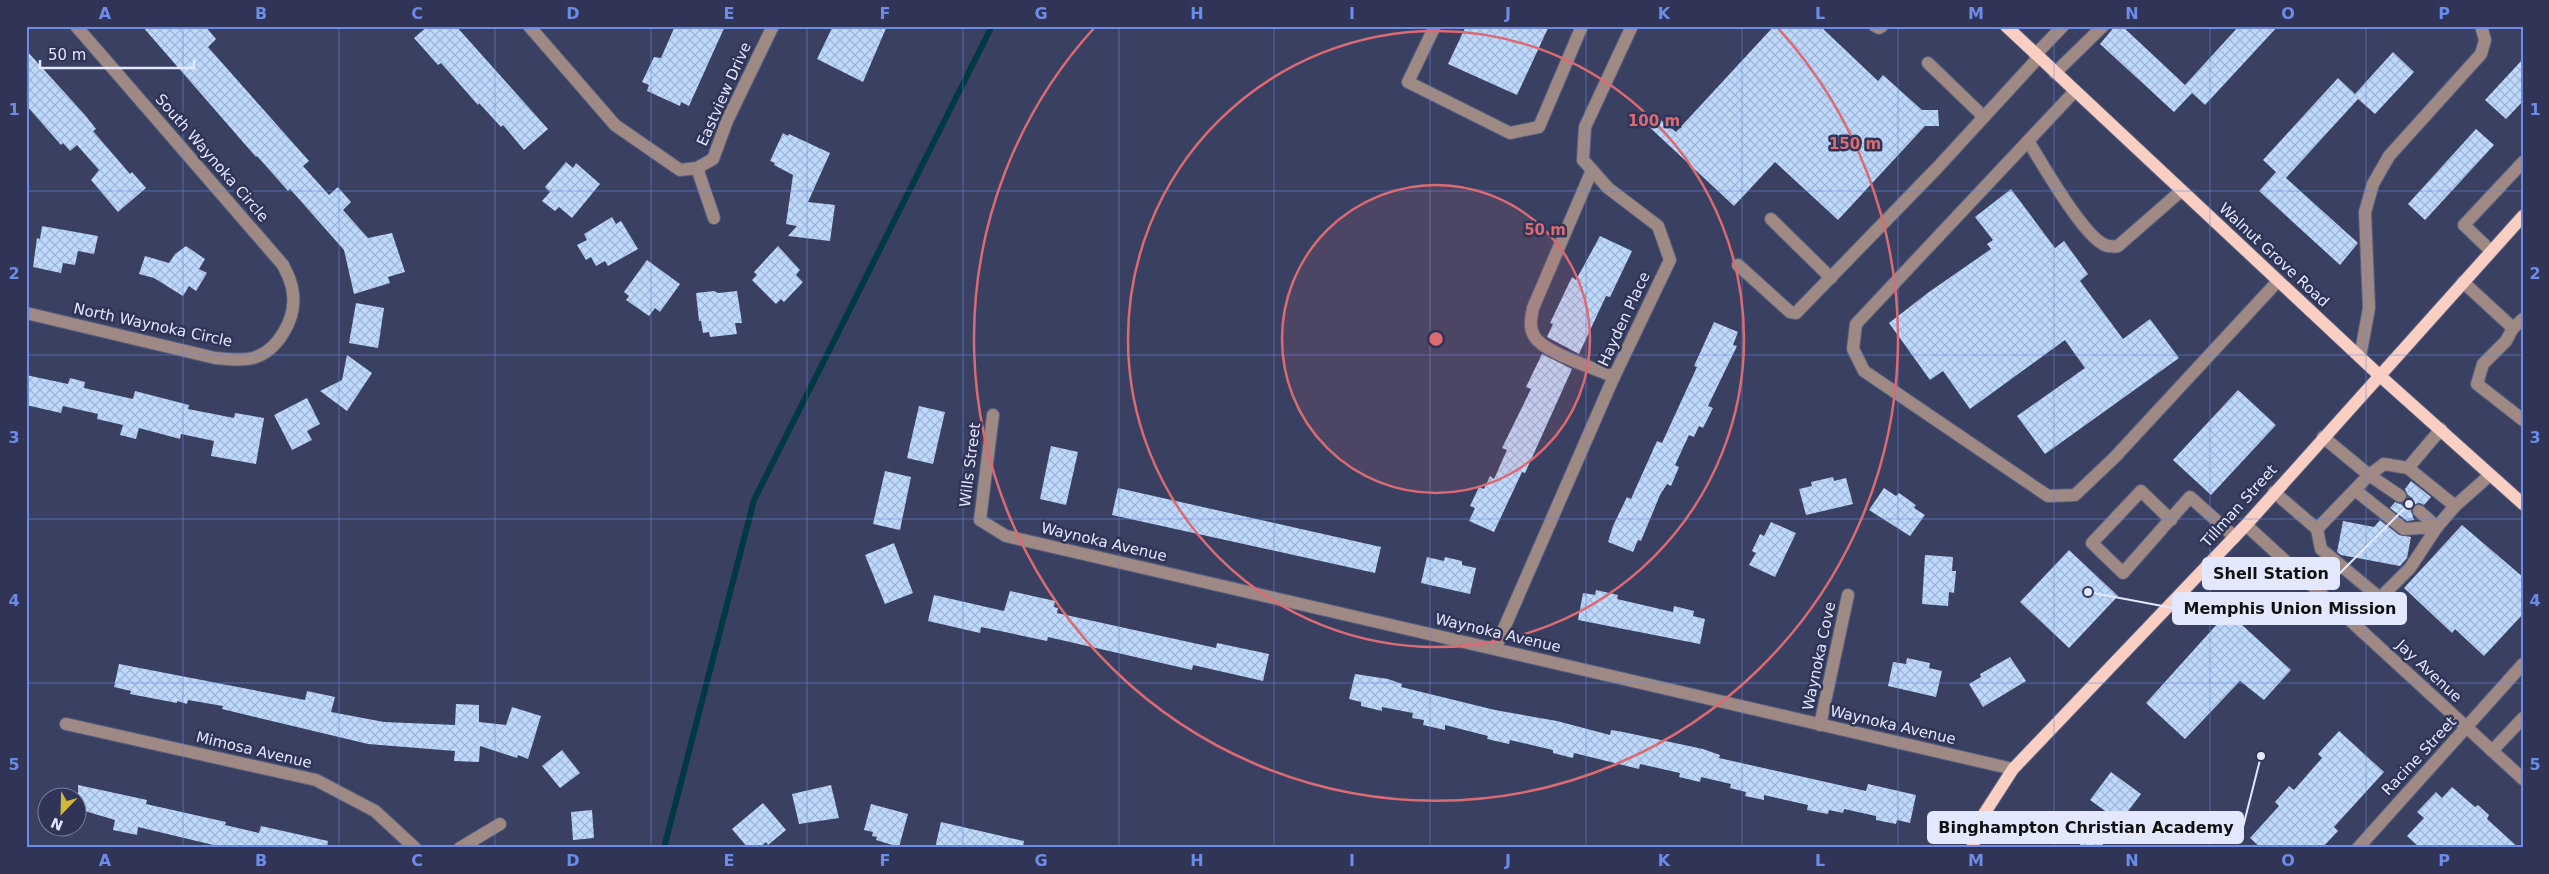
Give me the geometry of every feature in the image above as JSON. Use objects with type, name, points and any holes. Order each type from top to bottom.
[{"type":"main road","name":"Walnut Grove Road","points":[[2006,26],[2055,74],[2360,357],[2523,504]]},
{"type":"main road","name":"Tillman Street","points":[[1972,848],[1984,814],[2013,768],[2235,537],[2379,374],[2523,216]]},
{"type":"street","name":"South Waynoka Circle","points":[[76,26],[283,265],[290,278],[293,295],[288,323]]},
{"type":"street","points":[[529,26],[615,124],[680,170],[697,168],[714,218]]},
{"type":"street","name":"Eastview Drive","points":[[697,168],[713,160],[728,121],[773,26]]},
{"type":"street","points":[[1435,26],[1408,82],[1510,133],[1540,127],[1582,26]]},
{"type":"street","name":"Hayden Place","points":[[1495,650],[1614,377],[1670,260],[1658,226],[1608,188],[1583,160],[1585,127],[1632,26]]},
{"type":"street","points":[[1875,26],[1880,28],[1882,26]]},
{"type":"street","points":[[1738,265],[1790,312],[1796,313],[1984,117],[2063,26]]},
{"type":"street","points":[[2055,74],[2103,26]]},
{"type":"street","points":[[2360,357],[2369,308],[2365,212],[2373,184],[2389,156],[2481,54],[2485,40],[2481,26]]},
{"type":"street","points":[[1928,63],[1984,117]]},
{"type":"street","points":[[2075,92],[1856,324],[1853,349],[1864,371],[2048,496],[2075,495],[2109,464],[2278,281]]},
{"type":"street","points":[[2028,141],[2086,229],[2092,236],[2109,247],[2118,246],[2181,191]]},
{"type":"street","points":[[2491,251],[2464,224],[2523,162]]},
{"type":"street","points":[[1592,170],[1533,308],[1530,325],[1534,335],[1543,346],[1614,377]]},
{"type":"street","points":[[1771,219],[1831,278]]},
{"type":"street","points":[[2463,282],[2513,328]]},
{"type":"street","name":"North Waynoka Circle","points":[[26,313],[206,356],[234,360],[254,358],[264,353],[282,335],[288,323]]},
{"type":"street","points":[[2523,319],[2513,328],[2506,341],[2483,364],[2477,384],[2523,420]]},
{"type":"street","name":"Wills Street","points":[[980,520],[993,415]]},
{"type":"street","points":[[2408,468],[2441,429]]},
{"type":"street","points":[[2323,437],[2369,475],[2400,496]]},
{"type":"street","points":[[2317,529],[2369,475],[2384,464],[2408,468],[2455,506]]},
{"type":"street","points":[[2274,492],[2317,529],[2321,549],[2380,598],[2410,568],[2437,527],[2455,506],[2490,475]]},
{"type":"street","points":[[2355,490],[2404,529],[2437,527]]},
{"type":"street","points":[[2171,520],[2141,491],[2092,543],[2122,573],[2171,520],[2190,497],[2235,537]]},
{"type":"street","points":[[2419,511],[2437,527]]},
{"type":"street","name":"Waynoka Avenue","points":[[980,520],[1006,536],[2013,768]]},
{"type":"street","name":"Jay Avenue","points":[[2246,525],[2523,779]]},
{"type":"street","name":"Waynoka Cove","points":[[1820,725],[1848,595]]},
{"type":"street","name":"Racine Street","points":[[2358,848],[2523,664]]},
{"type":"street","points":[[2492,751],[2523,718]]},
{"type":"street","name":"Mimosa Avenue","points":[[66,724],[316,780],[376,811],[415,848]]},
{"type":"street","points":[[460,848],[500,824]]},
{"type":"building","points":[[142,26],[205,26],[216,39],[208,47],[309,161],[303,166],[329,195],[338,187],[351,202],[343,210],[368,238],[392,233],[405,272],[388,277],[390,283],[354,294],[344,250],[290,189],[288,191],[256,157]]},
{"type":"building","points":[[428,26],[456,26],[548,129],[524,150],[503,125],[501,127],[479,103],[478,105],[441,63],[438,65],[414,38]]},
{"type":"building","points":[[675,26],[725,26],[689,106],[681,102],[680,106],[647,91],[649,85],[642,82],[654,57],[661,58]]},
{"type":"building","points":[[833,26],[887,26],[863,82],[817,59]]},
{"type":"building","points":[[1466,26],[1549,26],[1517,95],[1448,64]]},
{"type":"building","points":[[1774,26],[1820,26],[1878,81],[1883,75],[1922,110],[1938,110],[1939,126],[1925,126],[1838,220],[1775,162],[1734,206],[1644,122],[1652,113],[1676,132]]},
{"type":"building","points":[[2115,26],[2122,26],[2185,85],[2239,26],[2278,26],[2205,105],[2192,93],[2174,112],[2100,44]]},
{"type":"building","points":[[26,50],[85,115],[96,129],[93,131],[130,174],[132,172],[146,188],[118,212],[91,180],[99,170],[77,145],[70,151],[63,143],[61,145],[26,105]]},
{"type":"building","points":[[2393,52],[2414,72],[2375,114],[2358,99],[2286,178],[2358,243],[2340,265],[2259,191],[2276,172],[2263,160],[2338,78],[2355,94]]},
{"type":"building","points":[[2523,59],[2523,101],[2506,119],[2485,100]]},
{"type":"building","points":[[2476,129],[2494,145],[2425,220],[2408,204]]},
{"type":"building","points":[[783,133],[830,153],[808,202],[835,205],[830,241],[788,236],[797,226],[786,224],[793,175],[770,161]]},
{"type":"building","points":[[566,162],[573,168],[576,163],[600,184],[572,218],[559,207],[555,211],[542,201],[550,192],[545,187]]},
{"type":"building","points":[[2011,189],[2055,248],[2064,241],[2088,274],[2080,281],[2123,339],[2150,319],[2179,358],[2045,454],[2017,416],[2085,368],[2065,340],[1970,409],[1943,371],[1930,380],[1889,323],[1929,292],[1991,249],[1987,244],[1993,240],[1975,217]]},
{"type":"building","points":[[612,217],[616,224],[621,221],[638,249],[608,266],[605,261],[596,266],[591,257],[586,260],[577,245],[587,240],[584,234]]},
{"type":"building","points":[[42,226],[98,236],[94,254],[78,251],[75,265],[63,263],[61,273],[33,267],[37,238],[40,239]]},
{"type":"building","points":[[1600,236],[1632,251],[1610,297],[1606,296],[1579,354],[1547,337],[1553,324],[1550,323],[1572,277],[1576,280]]},
{"type":"building","points":[[186,246],[205,259],[199,269],[207,273],[196,291],[189,286],[183,296],[154,278],[139,274],[145,256],[169,263],[175,254]]},
{"type":"building","points":[[778,246],[800,270],[796,275],[803,282],[784,302],[781,299],[776,304],[752,280],[757,275],[754,272]]},
{"type":"building","points":[[647,260],[680,284],[660,312],[655,308],[649,316],[626,300],[629,296],[624,292]]},
{"type":"building","points":[[714,291],[718,293],[737,291],[742,323],[735,323],[737,334],[710,337],[709,332],[703,333],[701,321],[699,321],[696,293]]},
{"type":"building","points":[[356,303],[384,308],[378,348],[349,343]]},
{"type":"building","points":[[1714,322],[1738,332],[1733,345],[1737,346],[1708,406],[1713,408],[1703,428],[1699,426],[1694,437],[1689,435],[1675,465],[1679,467],[1671,486],[1667,484],[1660,495],[1641,541],[1638,540],[1633,552],[1608,542],[1613,526],[1627,497],[1631,499],[1657,441],[1662,443],[1697,367],[1694,366]]},
{"type":"building","points":[[1542,354],[1572,369],[1525,473],[1522,472],[1494,532],[1469,521],[1475,508],[1470,506],[1479,487],[1484,489],[1490,476],[1494,479],[1507,450],[1502,448],[1531,389],[1526,387]]},
{"type":"building","points":[[347,355],[372,373],[347,411],[320,391],[342,380]]},
{"type":"building","points":[[26,375],[68,384],[70,378],[85,382],[84,388],[133,399],[135,391],[189,405],[188,409],[234,418],[235,413],[264,418],[256,464],[211,456],[214,441],[181,434],[180,439],[139,428],[136,439],[120,435],[123,425],[97,419],[98,414],[63,406],[61,413],[26,405]]},
{"type":"building","points":[[2238,390],[2276,425],[2211,495],[2173,460]]},
{"type":"building","points":[[307,398],[320,424],[307,431],[312,440],[292,450],[274,415]]},
{"type":"building","points":[[919,406],[945,412],[933,464],[907,458]]},
{"type":"building","points":[[1051,446],[1078,452],[1066,505],[1040,499]]},
{"type":"building","points":[[885,471],[911,477],[900,530],[873,524]]},
{"type":"building","points":[[1833,477],[1834,481],[1846,478],[1853,504],[1806,515],[1799,489],[1812,486],[1811,482]]},
{"type":"building","points":[[2411,481],[2431,497],[2424,505],[2420,503],[2413,505],[2411,510],[2414,520],[2407,521],[2390,508],[2395,502],[2400,504],[2406,501],[2408,496],[2405,489]]},
{"type":"building","points":[[1118,488],[1381,547],[1375,573],[1112,515]]},
{"type":"building","points":[[1884,488],[1896,496],[1899,493],[1916,505],[1914,508],[1925,515],[1910,536],[1869,510]]},
{"type":"building","points":[[2380,520],[2399,535],[2411,537],[2407,558],[2400,566],[2341,555],[2337,552],[2343,521],[2374,527]]},
{"type":"building","points":[[1771,522],[1796,533],[1775,577],[1749,565],[1756,553],[1752,551],[1760,534],[1764,536]]},
{"type":"building","points":[[2462,525],[2523,577],[2523,614],[2484,656],[2455,629],[2452,633],[2404,588]]},
{"type":"building","points":[[894,543],[913,593],[885,604],[865,555]]},
{"type":"building","points":[[2069,550],[2118,596],[2069,648],[2020,602]]},
{"type":"building","points":[[1925,555],[1953,557],[1952,571],[1956,571],[1954,593],[1949,592],[1948,606],[1922,604]]},
{"type":"building","points":[[1427,557],[1444,561],[1445,557],[1462,561],[1462,565],[1476,568],[1470,594],[1421,583]]},
{"type":"building","points":[[1596,590],[1618,595],[1617,599],[1673,612],[1674,606],[1694,611],[1693,616],[1705,619],[1700,644],[1578,620],[1583,593],[1595,595]]},
{"type":"building","points":[[1010,591],[1055,601],[1054,607],[1058,608],[1057,613],[1216,648],[1217,643],[1269,654],[1263,681],[1193,665],[1192,670],[1048,637],[1047,641],[981,627],[980,633],[928,621],[934,595],[1004,611]]},
{"type":"building","points":[[2228,612],[2291,670],[2264,700],[2240,681],[2185,739],[2146,703]]},
{"type":"building","points":[[2010,657],[2026,681],[1983,707],[1969,684],[1981,677],[1980,674]]},
{"type":"building","points":[[1907,658],[1930,663],[1929,668],[1942,671],[1936,697],[1888,686],[1893,662],[1906,664]]},
{"type":"building","points":[[119,664],[305,700],[307,691],[335,697],[331,712],[384,722],[455,725],[456,704],[479,705],[479,722],[506,725],[512,707],[541,716],[528,759],[518,755],[517,758],[480,746],[479,762],[454,761],[455,751],[368,744],[222,709],[223,706],[188,700],[187,704],[177,701],[177,703],[130,694],[131,691],[114,687]]},
{"type":"building","points":[[1355,674],[1388,679],[1402,684],[1401,687],[1495,710],[1557,721],[1610,735],[1611,730],[1703,749],[1720,755],[1719,758],[1866,791],[1868,784],[1916,795],[1910,823],[1897,820],[1896,824],[1876,820],[1876,816],[1844,809],[1843,813],[1829,810],[1828,814],[1807,810],[1808,805],[1764,795],[1764,800],[1745,796],[1746,792],[1730,788],[1731,784],[1701,777],[1700,782],[1679,777],[1680,773],[1640,764],[1639,769],[1574,753],[1573,758],[1553,753],[1553,750],[1510,740],[1509,744],[1487,739],[1488,736],[1445,725],[1445,730],[1423,725],[1424,720],[1412,718],[1413,713],[1382,707],[1382,711],[1361,706],[1361,702],[1349,699]]},
{"type":"building","points":[[2339,731],[2384,772],[2334,827],[2338,831],[2322,848],[2261,848],[2250,838],[2279,806],[2275,802],[2289,786],[2294,790],[2322,758],[2318,754]]},
{"type":"building","points":[[562,750],[580,773],[560,788],[542,766]]},
{"type":"building","points":[[2111,772],[2141,794],[2100,848],[2077,848],[2108,813],[2090,800]]},
{"type":"building","points":[[831,785],[839,818],[799,824],[792,794]]},
{"type":"building","points":[[88,787],[147,800],[146,804],[226,822],[225,825],[259,833],[261,826],[328,841],[327,848],[226,848],[138,827],[137,835],[113,830],[115,820],[88,812]]},
{"type":"building","points":[[2452,787],[2475,807],[2478,805],[2489,815],[2487,819],[2519,848],[2420,848],[2407,836],[2424,818],[2417,812],[2436,792],[2442,798]]},
{"type":"building","points":[[763,803],[786,830],[768,845],[766,842],[759,848],[748,848],[732,829]]},
{"type":"building","points":[[871,804],[908,814],[899,847],[876,840],[877,837],[872,836],[873,832],[864,830]]},
{"type":"building","points":[[592,810],[594,838],[573,840],[571,812]]},
{"type":"building","points":[[941,822],[1024,841],[1023,848],[935,848]]},
{"type":"waterway","points":[[664,848],[754,500],[992,26]]},
{"type":"tunnel","points":[[2400,496],[2419,511]]},
{"type":"place","name":"Shell Station","points":[[2409,504]]},
{"type":"place","name":"Memphis Union Mission","points":[[2088,592]]},
{"type":"place","name":"Binghampton Christian Academy","points":[[2261,756]]}]
